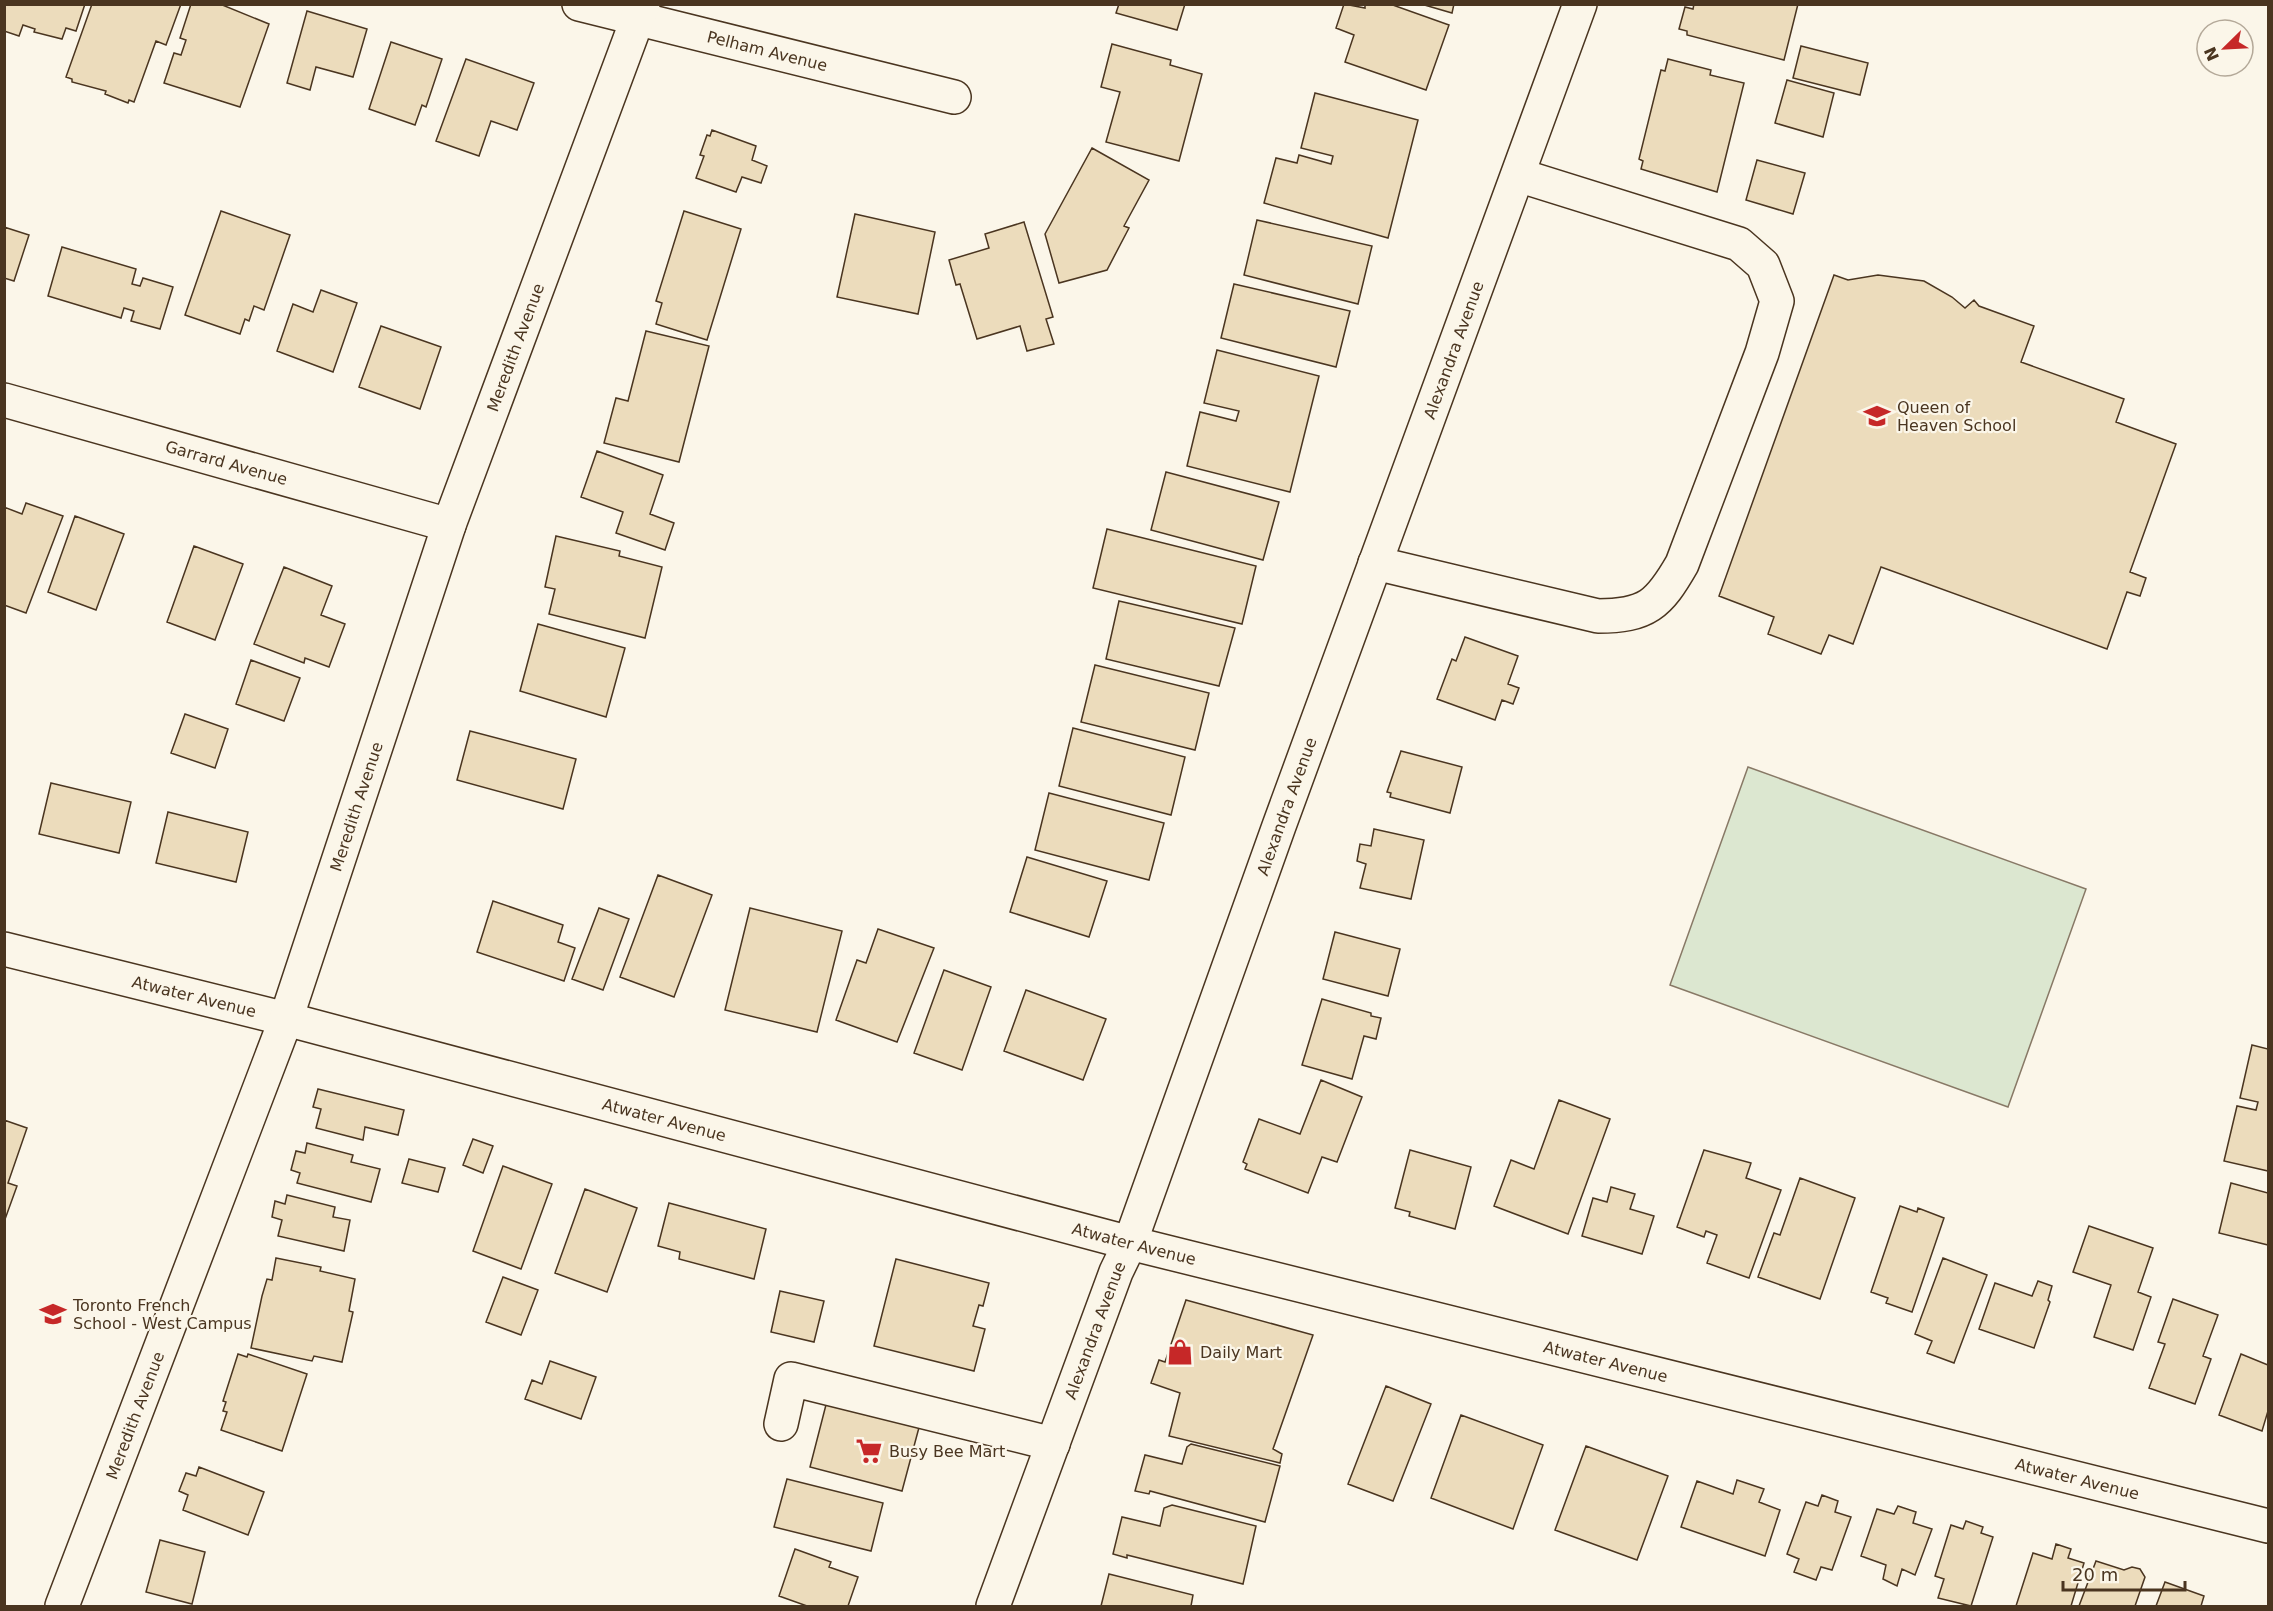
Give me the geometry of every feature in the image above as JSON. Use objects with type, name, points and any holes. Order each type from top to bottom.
[{"type":"street","name":"Pelham Avenue","points":[[579,4],[640,12],[954,97]]},
{"type":"street","name":"Alexandra Avenue","points":[[993,1606],[1116,1272],[1130,1244],[1174,1116],[1580,4]]},
{"type":"street","name":"Meredith Avenue","points":[[63,1606],[286,1019],[449,525],[640,12]]},
{"type":"street","points":[[1376,563],[1598,616],[1638,612],[1653,604],[1665,594],[1682,564],[1762,353],[1777,301],[1763,265],[1739,244],[1518,175]]},
{"type":"street","name":"Garrard Avenue","points":[[4,400],[449,525]]},
{"type":"street","name":"Atwater Avenue","points":[[4,949],[286,1019],[1130,1244],[2268,1526]]},
{"type":"street","points":[[781,1424],[791,1378],[1053,1444]]},
{"type":"green space","points":[[1748,767],[2086,889],[2008,1107],[1670,985]]},
{"type":"building","points":[[4,4],[85,4],[76,31],[66,28],[62,39],[34,32],[35,29],[23,25],[19,36],[4,31]]},
{"type":"building","points":[[92,4],[181,4],[166,45],[156,41],[134,102],[129,100],[128,103],[105,94],[106,91],[72,82],[72,79],[66,77]]},
{"type":"building","points":[[191,4],[220,4],[269,24],[240,107],[164,83],[174,53],[181,55],[186,40],[180,38]]},
{"type":"building","points":[[1119,4],[1185,4],[1177,30],[1116,13]]},
{"type":"building","points":[[1344,4],[1365,8],[1365,4],[1390,4],[1449,25],[1426,90],[1345,62],[1354,35],[1336,28]]},
{"type":"building","points":[[1421,4],[1454,4],[1452,13]]},
{"type":"building","points":[[1694,4],[1798,4],[1784,60],[1687,35],[1687,31],[1679,29],[1685,7],[1693,9]]},
{"type":"building","points":[[307,11],[367,29],[353,77],[316,67],[310,90],[287,83]]},
{"type":"building","points":[[391,42],[442,59],[426,107],[422,105],[415,125],[369,109]]},
{"type":"building","points":[[1112,44],[1171,60],[1170,65],[1202,74],[1179,161],[1106,142],[1120,92],[1101,87]]},
{"type":"building","points":[[1801,46],[1868,63],[1860,95],[1793,78]]},
{"type":"building","points":[[466,59],[534,83],[517,130],[491,121],[479,156],[436,141]]},
{"type":"building","points":[[1668,59],[1711,70],[1710,75],[1744,83],[1717,192],[1641,169],[1643,161],[1639,159],[1661,70],[1665,71]]},
{"type":"building","points":[[1787,80],[1834,93],[1823,137],[1775,123]]},
{"type":"building","points":[[1315,93],[1418,120],[1388,238],[1264,203],[1276,158],[1297,163],[1299,155],[1331,164],[1333,156],[1301,148]]},
{"type":"building","points":[[712,130],[756,146],[752,160],[767,166],[761,183],[742,177],[736,192],[696,178],[704,156],[700,155],[707,135],[710,136]]},
{"type":"building","points":[[1092,148],[1149,180],[1124,226],[1129,228],[1107,270],[1059,283],[1045,234]]},
{"type":"building","points":[[1757,160],[1805,173],[1793,214],[1746,200]]},
{"type":"building","points":[[221,211],[290,235],[264,310],[254,306],[249,321],[245,319],[240,334],[185,315]]},
{"type":"building","points":[[684,211],[741,229],[707,340],[656,324],[662,303],[656,301]]},
{"type":"building","points":[[855,214],[935,232],[918,314],[837,297]]},
{"type":"building","points":[[1257,220],[1372,246],[1358,304],[1244,275]]},
{"type":"building","points":[[1024,222],[1053,317],[1046,319],[1054,344],[1027,351],[1020,326],[977,339],[960,284],[956,285],[949,260],[989,248],[985,234]]},
{"type":"building","points":[[4,227],[29,235],[14,281],[4,278]]},
{"type":"building","points":[[62,247],[136,269],[132,284],[140,286],[143,278],[173,287],[160,329],[131,321],[134,311],[124,308],[121,318],[48,296]]},
{"type":"building","points":[[1834,275],[1848,280],[1878,275],[1924,281],[1952,297],[1965,308],[1974,300],[1979,306],[2034,326],[2021,362],[2124,399],[2116,422],[2176,444],[2130,572],[2146,578],[2140,596],[2127,592],[2107,649],[1881,567],[1853,644],[1829,635],[1821,654],[1768,634],[1774,617],[1719,596]]},
{"type":"building","points":[[1234,284],[1350,311],[1336,367],[1221,338]]},
{"type":"building","points":[[321,290],[357,303],[333,372],[277,351],[293,304],[313,312]]},
{"type":"building","points":[[381,326],[441,347],[420,409],[359,387]]},
{"type":"building","points":[[646,331],[709,346],[679,462],[604,443],[616,398],[628,401]]},
{"type":"building","points":[[1217,350],[1319,376],[1290,492],[1187,466],[1200,412],[1236,421],[1239,411],[1204,403]]},
{"type":"building","points":[[597,451],[663,475],[650,514],[674,523],[665,550],[616,533],[623,512],[581,497]]},
{"type":"building","points":[[1166,472],[1279,502],[1263,560],[1151,530]]},
{"type":"building","points":[[26,503],[63,516],[26,613],[4,605],[4,507],[22,514]]},
{"type":"building","points":[[75,516],[124,534],[96,610],[48,592]]},
{"type":"building","points":[[1107,529],[1256,566],[1242,624],[1093,588]]},
{"type":"building","points":[[556,536],[620,551],[619,556],[662,567],[645,638],[549,614],[555,589],[545,587]]},
{"type":"building","points":[[194,546],[243,564],[215,640],[167,622]]},
{"type":"building","points":[[284,567],[332,586],[321,615],[345,624],[329,667],[305,658],[304,663],[254,644]]},
{"type":"building","points":[[1119,601],[1235,628],[1219,686],[1106,659]]},
{"type":"building","points":[[538,624],[625,648],[606,717],[520,691]]},
{"type":"building","points":[[1465,637],[1518,656],[1508,684],[1519,688],[1513,704],[1502,700],[1495,720],[1437,699],[1452,659],[1456,661]]},
{"type":"building","points":[[251,660],[300,678],[284,721],[236,704]]},
{"type":"building","points":[[1095,665],[1209,693],[1195,750],[1081,722]]},
{"type":"building","points":[[185,714],[228,729],[215,768],[171,753]]},
{"type":"building","points":[[1073,728],[1185,757],[1171,815],[1059,786]]},
{"type":"building","points":[[470,731],[576,759],[563,809],[457,780]]},
{"type":"building","points":[[1401,751],[1462,767],[1450,813],[1390,797],[1391,793],[1387,792]]},
{"type":"building","points":[[51,783],[131,802],[119,853],[39,834]]},
{"type":"building","points":[[1049,793],[1164,823],[1149,880],[1035,850]]},
{"type":"building","points":[[168,812],[248,832],[236,882],[156,863]]},
{"type":"building","points":[[1374,829],[1424,840],[1411,899],[1360,888],[1366,864],[1357,861],[1360,844],[1371,846]]},
{"type":"building","points":[[1027,857],[1107,881],[1089,937],[1010,912]]},
{"type":"building","points":[[658,875],[712,895],[674,997],[620,977]]},
{"type":"building","points":[[493,901],[563,925],[558,942],[575,948],[564,981],[477,952]]},
{"type":"building","points":[[599,908],[629,919],[603,990],[572,979]]},
{"type":"building","points":[[750,908],[842,931],[817,1032],[725,1010]]},
{"type":"building","points":[[878,929],[934,948],[897,1042],[836,1020],[857,960],[866,963]]},
{"type":"building","points":[[1335,932],[1400,949],[1388,996],[1323,979]]},
{"type":"building","points":[[944,970],[991,987],[962,1070],[914,1053]]},
{"type":"building","points":[[1026,990],[1106,1019],[1083,1080],[1004,1051]]},
{"type":"building","points":[[1322,999],[1381,1018],[1376,1039],[1364,1036],[1352,1079],[1302,1065]]},
{"type":"building","points":[[2252,1045],[2268,1049],[2268,1171],[2224,1161],[2237,1106],[2256,1110],[2258,1102],[2240,1098]]},
{"type":"building","points":[[1321,1080],[1362,1097],[1337,1162],[1322,1157],[1308,1193],[1245,1169],[1247,1164],[1243,1162],[1259,1119],[1300,1134]]},
{"type":"building","points":[[318,1089],[404,1110],[398,1135],[365,1127],[363,1140],[316,1128],[321,1109],[313,1107]]},
{"type":"building","points":[[1559,1100],[1610,1119],[1568,1234],[1494,1206],[1511,1160],[1534,1169]]},
{"type":"building","points":[[4,1120],[27,1128],[8,1183],[17,1186],[4,1222]]},
{"type":"building","points":[[473,1139],[493,1146],[483,1173],[463,1165]]},
{"type":"building","points":[[307,1143],[353,1155],[351,1162],[380,1169],[371,1202],[297,1183],[300,1173],[291,1170],[296,1151],[305,1153]]},
{"type":"building","points":[[1410,1150],[1471,1167],[1455,1229],[1409,1216],[1410,1212],[1395,1208]]},
{"type":"building","points":[[1704,1150],[1751,1163],[1746,1178],[1781,1190],[1749,1278],[1707,1263],[1717,1235],[1706,1231],[1704,1237],[1677,1227]]},
{"type":"building","points":[[409,1159],[445,1168],[438,1192],[402,1183]]},
{"type":"building","points":[[503,1166],[552,1184],[521,1269],[473,1251]]},
{"type":"building","points":[[1800,1178],[1855,1198],[1820,1299],[1758,1277],[1774,1233],[1780,1235]]},
{"type":"building","points":[[2231,1183],[2268,1193],[2268,1245],[2219,1233]]},
{"type":"building","points":[[1611,1187],[1635,1194],[1630,1209],[1654,1216],[1642,1254],[1582,1236],[1593,1198],[1607,1202]]},
{"type":"building","points":[[585,1189],[637,1208],[607,1292],[555,1273]]},
{"type":"building","points":[[287,1195],[335,1207],[333,1217],[350,1220],[344,1251],[278,1236],[282,1220],[272,1217],[275,1201],[285,1204]]},
{"type":"building","points":[[669,1203],[766,1229],[754,1279],[679,1259],[680,1252],[658,1246]]},
{"type":"building","points":[[1900,1206],[1917,1212],[1918,1208],[1944,1218],[1912,1312],[1886,1303],[1888,1298],[1871,1292]]},
{"type":"building","points":[[2089,1226],[2153,1248],[2138,1292],[2151,1297],[2133,1350],[2094,1337],[2111,1285],[2073,1272]]},
{"type":"building","points":[[276,1258],[321,1267],[320,1271],[355,1279],[349,1311],[353,1312],[342,1362],[314,1356],[312,1361],[251,1348],[262,1296],[267,1279],[272,1280]]},
{"type":"building","points":[[1943,1258],[1987,1275],[1954,1363],[1927,1353],[1932,1341],[1915,1334]]},
{"type":"building","points":[[896,1259],[989,1283],[983,1306],[979,1305],[973,1326],[985,1329],[974,1371],[874,1346]]},
{"type":"building","points":[[503,1277],[538,1290],[521,1335],[486,1322]]},
{"type":"building","points":[[2038,1281],[2052,1286],[2048,1300],[2050,1302],[2034,1348],[1979,1329],[1995,1283],[2032,1296]]},
{"type":"building","points":[[780,1291],[824,1301],[814,1342],[771,1332]]},
{"type":"building","points":[[2173,1299],[2218,1315],[2203,1356],[2211,1359],[2195,1404],[2149,1388],[2165,1344],[2158,1342]]},
{"type":"building","points":[[1186,1300],[1313,1335],[1273,1449],[1282,1454],[1280,1463],[1169,1436],[1180,1393],[1151,1383],[1159,1360],[1165,1362]]},
{"type":"building","points":[[238,1354],[247,1357],[248,1354],[307,1374],[282,1451],[221,1430],[227,1412],[223,1411],[226,1402],[223,1401]]},
{"type":"building","points":[[2241,1354],[2268,1365],[2268,1411],[2262,1431],[2219,1415]]},
{"type":"building","points":[[550,1361],[596,1377],[581,1419],[525,1399],[532,1380],[542,1384]]},
{"type":"building","points":[[1386,1386],[1431,1404],[1393,1501],[1348,1484]]},
{"type":"building","points":[[828,1397],[921,1420],[902,1491],[810,1467]]},
{"type":"building","points":[[1461,1415],[1543,1445],[1513,1529],[1431,1498]]},
{"type":"building","points":[[1191,1444],[1280,1466],[1265,1522],[1150,1491],[1149,1494],[1135,1491],[1145,1455],[1182,1464],[1187,1447]]},
{"type":"building","points":[[1586,1446],[1668,1476],[1637,1560],[1555,1530]]},
{"type":"building","points":[[199,1467],[264,1492],[248,1535],[183,1510],[188,1495],[179,1491],[186,1473],[196,1476]]},
{"type":"building","points":[[787,1479],[883,1503],[871,1551],[774,1527]]},
{"type":"building","points":[[1737,1480],[1764,1489],[1759,1502],[1780,1510],[1765,1556],[1681,1527],[1697,1481],[1733,1494]]},
{"type":"building","points":[[1822,1495],[1838,1501],[1835,1512],[1851,1517],[1832,1570],[1821,1567],[1816,1580],[1794,1572],[1799,1559],[1787,1554],[1806,1502],[1818,1506]]},
{"type":"building","points":[[1172,1505],[1256,1526],[1243,1584],[1127,1555],[1127,1558],[1113,1554],[1122,1517],[1160,1526],[1164,1508]]},
{"type":"building","points":[[1898,1506],[1916,1512],[1913,1523],[1932,1529],[1915,1575],[1902,1569],[1897,1586],[1883,1579],[1886,1565],[1861,1556],[1877,1509],[1894,1514]]},
{"type":"building","points":[[1966,1521],[1983,1527],[1981,1533],[1993,1537],[1971,1606],[1938,1598],[1944,1579],[1935,1576],[1951,1525],[1963,1529]]},
{"type":"building","points":[[160,1540],[205,1552],[192,1604],[146,1592]]},
{"type":"building","points":[[2056,1544],[2071,1549],[2068,1558],[2084,1563],[2071,1606],[2016,1606],[2033,1553],[2052,1559]]},
{"type":"building","points":[[795,1549],[831,1562],[829,1567],[858,1577],[848,1606],[807,1606],[779,1596]]},
{"type":"building","points":[[2096,1561],[2124,1570],[2132,1567],[2140,1569],[2145,1577],[2135,1606],[2079,1606]]},
{"type":"building","points":[[1109,1574],[1193,1595],[1191,1606],[1101,1606]]},
{"type":"building","points":[[2165,1582],[2204,1596],[2201,1606],[2156,1606]]},
{"type":"place","name":"Queen of Heaven School","points":[[1877,416]]},
{"type":"place","name":"Toronto French School - West Campus","points":[[53,1314]]},
{"type":"place","name":"Daily Mart","points":[[1180,1352]]},
{"type":"place","name":"Busy Bee Mart","points":[[869,1451]]}]
